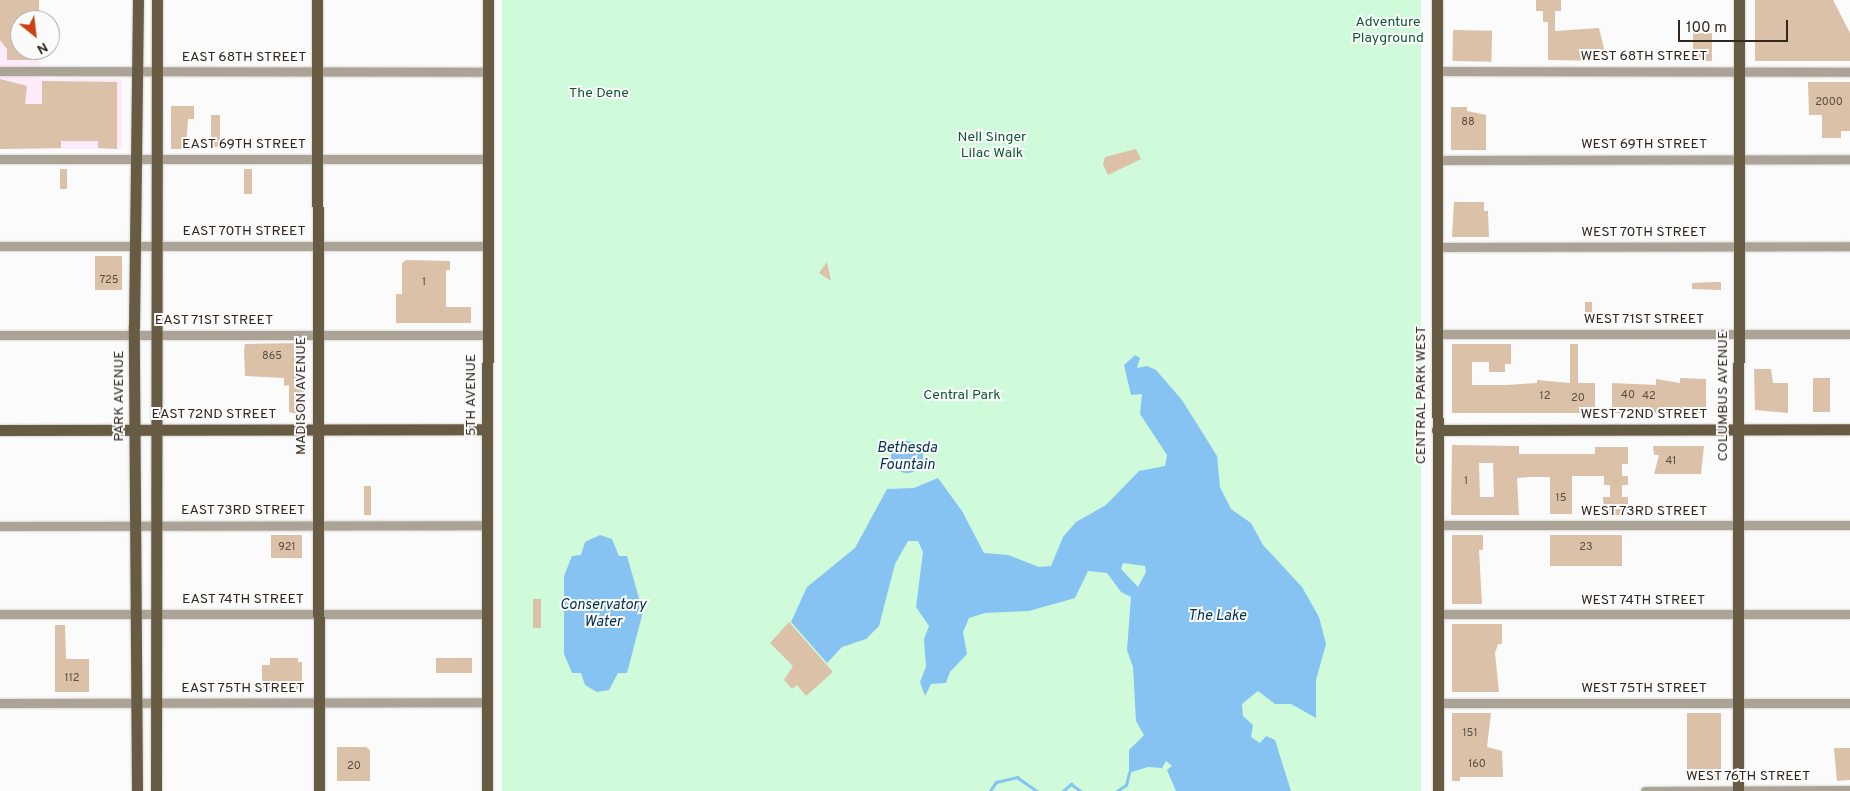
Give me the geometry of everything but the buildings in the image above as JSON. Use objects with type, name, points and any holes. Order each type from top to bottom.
[{"type":"main road","name":"PARK AVENUE","points":[[137,791],[138,526],[135,335],[138,0]]},
{"type":"main road","points":[[156,0],[156,791]]},
{"type":"main road","name":"MADISON AVENUE","points":[[317,0],[317,702],[319,791]]},
{"type":"main road","name":"5TH AVENUE","points":[[487,791],[488,0]]},
{"type":"main road","name":"CENTRAL PARK WEST","points":[[1437,0],[1438,791]]},
{"type":"main road","name":"COLUMBUS AVENUE","points":[[1738,791],[1740,703],[1739,0]]},
{"type":"main road","name":"EAST 72ND STREET","points":[[0,430],[487,429]]},
{"type":"main road","name":"WEST 72ND STREET","points":[[1437,430],[1850,430]]},
{"type":"street","name":"EAST 68TH STREET","points":[[0,71],[488,72]]},
{"type":"street","name":"WEST 68TH STREET","points":[[1437,71],[1850,72]]},
{"type":"street","name":"EAST 69TH STREET","points":[[0,159],[488,159]]},
{"type":"street","name":"WEST 69TH STREET","points":[[1437,160],[1850,159]]},
{"type":"street","name":"EAST 70TH STREET","points":[[0,246],[488,246]]},
{"type":"street","name":"WEST 70TH STREET","points":[[1438,247],[1850,246]]},
{"type":"street","name":"WEST 71ST STREET","points":[[1437,334],[1850,334]]},
{"type":"street","name":"EAST 71ST STREET","points":[[0,335],[488,335]]},
{"type":"street","name":"EAST 73RD STREET","points":[[0,526],[487,525]]},
{"type":"street","name":"WEST 73RD STREET","points":[[1437,525],[1850,525]]},
{"type":"street","name":"EAST 74TH STREET","points":[[0,614],[487,614]]},
{"type":"street","name":"WEST 74TH STREET","points":[[1437,614],[1850,614]]},
{"type":"street","name":"EAST 75TH STREET","points":[[0,703],[487,702]]},
{"type":"street","name":"WEST 75TH STREET","points":[[1437,703],[1850,703]]},
{"type":"street","name":"WEST 76TH STREET","points":[[1645,791],[1850,790]]},
{"type":"shaded area","points":[[0,0],[39,0],[39,10],[10,10],[10,60],[39,60],[39,79],[122,79],[122,149],[0,149]]},
{"type":"green space","name":"Central Park","points":[[502,0],[1421,0],[1421,791],[502,791]]},
{"type":"water","name":"The Lake","points":[[1135,355],[1140,358],[1137,368],[1147,366],[1156,370],[1182,400],[1217,456],[1220,487],[1231,509],[1251,523],[1263,545],[1302,587],[1319,617],[1326,644],[1316,680],[1316,718],[1291,704],[1275,704],[1258,691],[1242,704],[1243,716],[1253,725],[1251,737],[1260,743],[1266,736],[1275,740],[1291,791],[1176,791],[1167,770],[1172,766],[1166,761],[1162,768],[1148,767],[1129,773],[1129,750],[1144,735],[1136,721],[1133,667],[1127,650],[1131,597],[1121,592],[1107,573],[1088,571],[1075,598],[1029,611],[985,613],[969,618],[963,632],[967,654],[950,672],[946,683],[931,684],[925,696],[920,682],[926,667],[924,639],[929,626],[916,607],[923,552],[918,541],[908,541],[895,564],[879,626],[866,639],[842,647],[827,663],[791,622],[807,587],[855,548],[887,489],[914,488],[938,478],[962,511],[984,553],[1008,555],[1039,567],[1051,566],[1063,537],[1076,522],[1106,505],[1139,471],[1165,466],[1167,455],[1140,414],[1142,394],[1131,395],[1124,365]],"holes":[[[1123,563],[1145,566],[1146,572],[1138,587],[1121,569]]]},
{"type":"water","name":"Bethesda Fountain","points":[[907,441],[918,446],[923,457],[918,468],[907,473],[896,468],[891,457],[896,446]]},
{"type":"water","name":"Conservatory Water","points":[[600,535],[612,539],[619,556],[627,556],[643,612],[627,673],[618,673],[609,690],[597,692],[585,685],[581,673],[572,673],[564,654],[564,576],[572,556],[581,555],[585,542]]},
{"type":"waterway","points":[[1117,791],[1126,785],[1129,773]]},
{"type":"waterway","points":[[990,791],[996,782],[1017,777],[1037,791]]},
{"type":"waterway","points":[[1063,791],[1071,784],[1081,791]]},
{"type":"park label","name":"Adventure Playground","points":[[1388,32]]},
{"type":"park label","name":"The Dene","points":[[599,94]]},
{"type":"park label","name":"Nell Singer Lilac Walk","points":[[992,146]]}]
